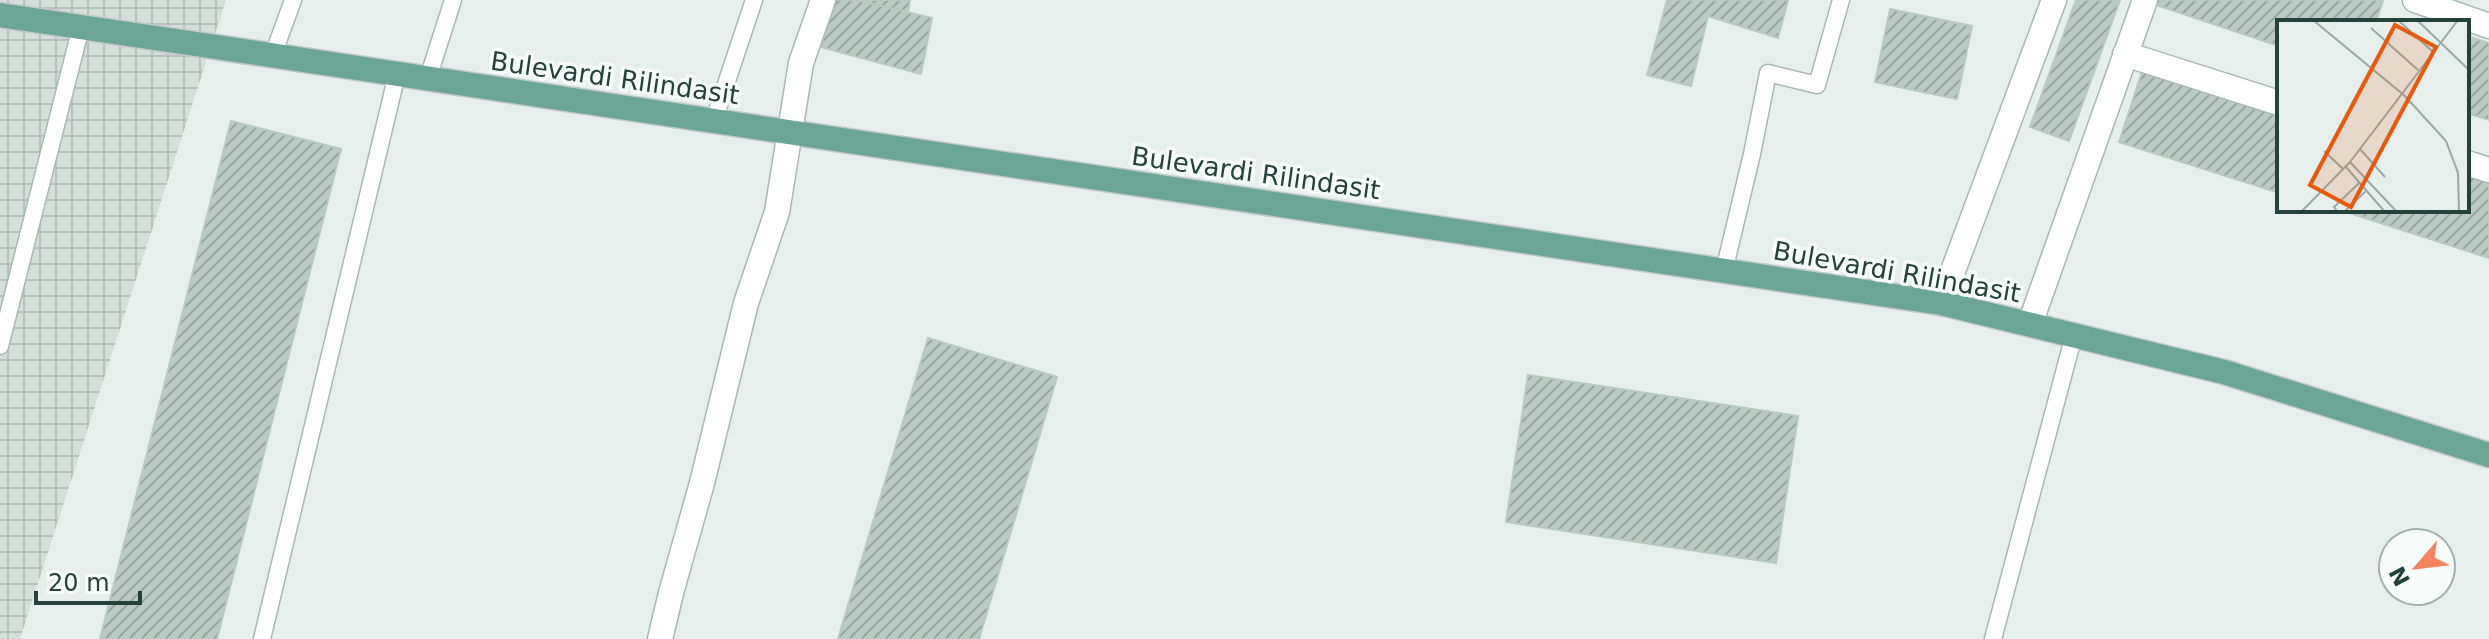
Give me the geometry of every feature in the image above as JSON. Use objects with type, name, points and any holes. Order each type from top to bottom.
[{"type":"main road","name":"Bulevardi Rilindasit","points":[[0,15],[1941,303],[2224,372],[2489,455]]},
{"type":"street","points":[[660,639],[746,303],[777,212],[801,63],[823,0]]},
{"type":"street","points":[[1941,303],[2054,0]]},
{"type":"street","points":[[2030,324],[2145,0]]},
{"type":"street","points":[[2415,0],[2489,26]]},
{"type":"street","points":[[2125,54],[2277,102]]},
{"type":"street","points":[[2469,164],[2489,170]]},
{"type":"lane","points":[[273,55],[293,0]]},
{"type":"lane","points":[[428,78],[453,0]]},
{"type":"lane","points":[[714,120],[754,0]]},
{"type":"lane","points":[[1724,271],[1768,73],[1817,85],[1841,0]]},
{"type":"lane","points":[[0,346],[81,27]]},
{"type":"lane","points":[[262,639],[397,74]]},
{"type":"lane","points":[[1993,639],[2074,335]]},
{"type":"shaded area","points":[[0,0],[226,0],[20,639],[0,639]]},
{"type":"building","points":[[834,0],[856,0],[932,18],[921,74],[821,47]]},
{"type":"building","points":[[856,0],[910,0],[908,12]]},
{"type":"building","points":[[1667,0],[1788,0],[1778,38],[1708,16],[1691,86],[1647,75]]},
{"type":"building","points":[[2076,0],[2120,0],[2069,141],[2030,127]]},
{"type":"building","points":[[2158,0],[2383,0],[2377,20],[2277,20],[2277,45],[2156,5]]},
{"type":"building","points":[[1890,9],[1972,26],[1957,99],[1875,82]]},
{"type":"building","points":[[2469,37],[2489,43],[2489,120],[2469,114]]},
{"type":"building","points":[[2142,72],[2277,115],[2277,192],[2119,142]]},
{"type":"building","points":[[231,121],[341,149],[217,639],[100,639]]},
{"type":"building","points":[[2469,175],[2489,181],[2489,258],[2346,212],[2469,212]]},
{"type":"building","points":[[928,338],[1057,377],[979,639],[838,639]]},
{"type":"building","points":[[1528,375],[1798,416],[1776,563],[1506,522]]}]
